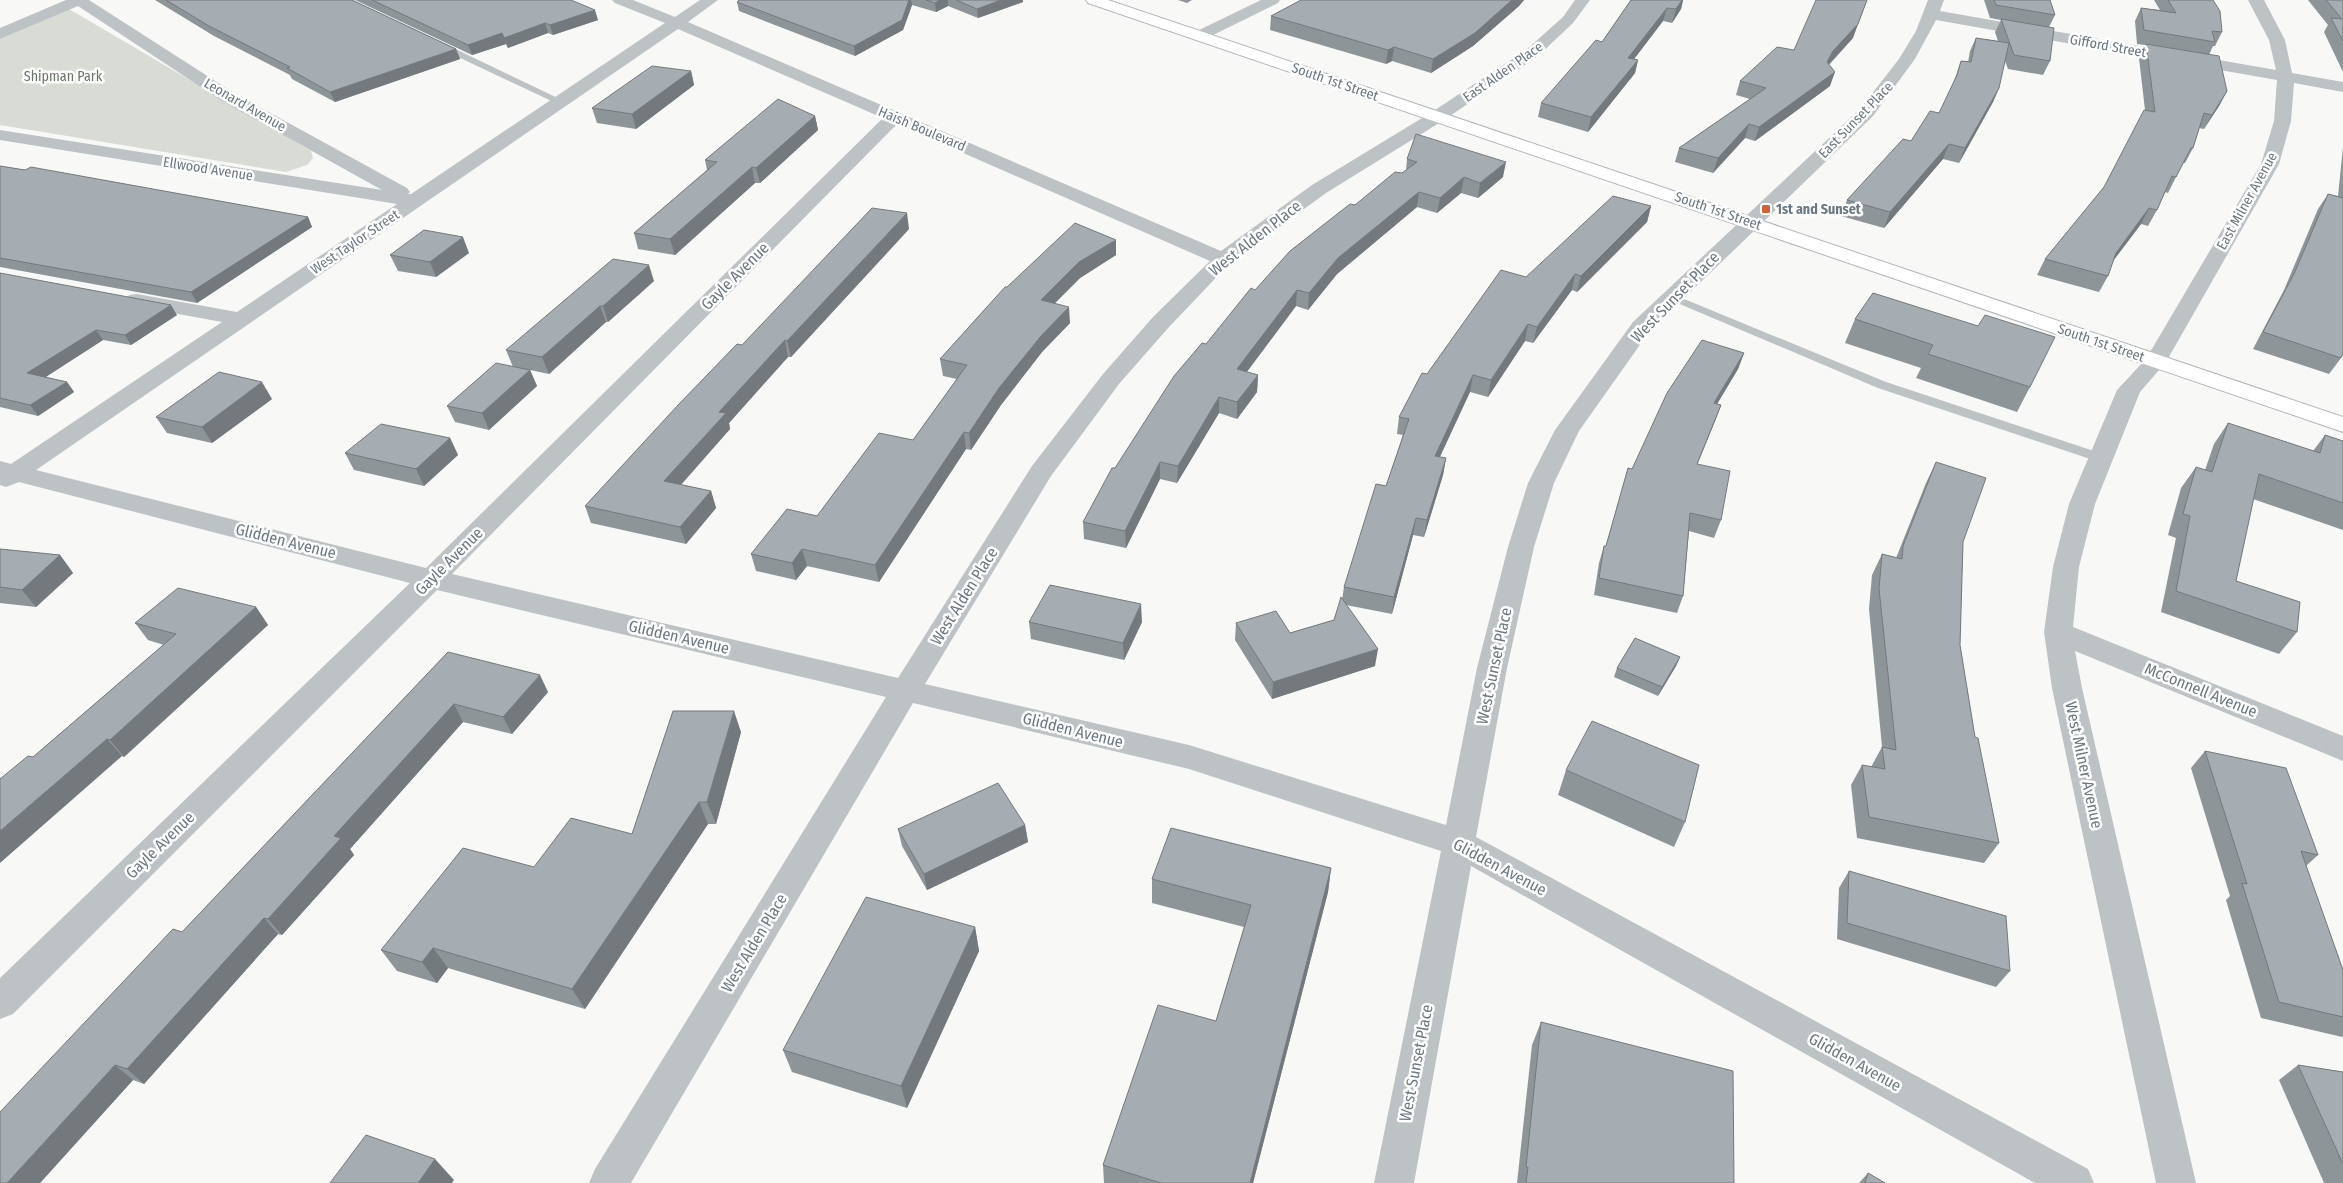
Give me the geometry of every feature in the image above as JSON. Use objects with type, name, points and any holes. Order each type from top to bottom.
[{"type":"street","points":[[0,34],[79,0]]},
{"type":"street","name":"Leonard Avenue","points":[[79,0],[228,97],[416,201]]},
{"type":"street","name":"Haish Boulevard","points":[[620,0],[1223,259]]},
{"type":"street","name":"West Taylor Street","points":[[5,475],[416,201],[710,0]]},
{"type":"street","name":"South 1st Street","points":[[1093,0],[1751,222],[2155,362],[2343,424]]},
{"type":"street","points":[[1199,36],[1273,0]]},
{"type":"street","name":"East Alden Place","points":[[1438,116],[1546,42],[1583,0]]},
{"type":"street","name":"East Milner Avenue","points":[[2155,362],[2270,164],[2284,123],[2286,98],[2281,51],[2276,34],[2256,0]]},
{"type":"street","name":"Gifford Street","points":[[1934,7],[2284,77],[2343,87]]},
{"type":"street","name":"East Sunset Place","points":[[1751,222],[1867,112],[1897,77],[1934,7]]},
{"type":"street","name":"West Alden Place","points":[[609,1183],[906,690],[1036,481],[1067,435],[1111,379],[1162,322],[1223,259],[1319,189],[1438,116]]},
{"type":"street","name":"Gayle Avenue","points":[[0,1002],[431,579],[894,117]]},
{"type":"street","name":"Ellwood Avenue","points":[[0,135],[416,201]]},
{"type":"street","name":"West Sunset Place","points":[[1394,1183],[1492,668],[1521,547],[1541,483],[1566,430],[1641,327],[1751,222]]},
{"type":"street","points":[[114,296],[240,319]]},
{"type":"street","name":"West Milner Avenue","points":[[2155,362],[2129,390],[2082,504],[2066,568],[2058,632],[2067,688],[2176,1183]]},
{"type":"street","name":"Glidden Avenue","points":[[5,475],[431,579],[1189,757],[1458,842],[2074,1183]]},
{"type":"street","name":"McConnell Avenue","points":[[2058,632],[2343,749]]},
{"type":"lane","points":[[433,42],[561,102]]},
{"type":"lane","points":[[1672,297],[1882,385],[2101,458]]},
{"type":"green space","name":"Shipman Park","points":[[69,9],[311,151],[313,158],[307,165],[286,172],[0,125],[0,39]]},
{"type":"building","points":[[166,0],[352,0],[456,49],[330,92],[287,68],[290,67],[209,26]]},
{"type":"building","points":[[372,0],[571,0],[595,10],[550,25],[545,23],[504,38],[502,33],[468,45]]},
{"type":"building","points":[[739,0],[909,0],[902,20],[854,46],[737,2]]},
{"type":"building","points":[[926,0],[940,0],[935,3]]},
{"type":"building","points":[[956,0],[1001,0],[977,9]]},
{"type":"building","points":[[1301,0],[1512,0],[1475,33],[1433,59],[1394,47],[1388,50],[1271,16]]},
{"type":"building","points":[[1631,0],[1682,0],[1676,9],[1667,8],[1628,58],[1638,60],[1591,117],[1541,103],[1596,40],[1602,42]]},
{"type":"building","points":[[1816,0],[1867,0],[1858,24],[1833,51],[1827,62],[1835,72],[1759,127],[1749,124],[1718,158],[1679,148],[1766,88],[1740,81],[1777,47],[1794,50]]},
{"type":"building","points":[[1994,0],[2050,0],[2055,15],[1996,5]]},
{"type":"building","points":[[2168,0],[2213,0],[2220,11],[2222,32],[2212,31],[2215,42],[2144,30],[2141,8],[2176,13]]},
{"type":"building","points":[[2326,0],[2343,0],[2343,41],[2331,18],[2342,19]]},
{"type":"building","points":[[2001,19],[2054,28],[2050,61],[2014,55]]},
{"type":"building","points":[[1976,38],[2009,43],[1999,88],[1965,148],[1949,144],[1890,212],[1847,200],[1903,139],[1911,141],[1930,111],[1939,113],[1957,75],[1961,61],[1971,62]]},
{"type":"building","points":[[2146,44],[2219,56],[2227,91],[2212,115],[2204,113],[2193,148],[2191,148],[2176,177],[2172,176],[2157,210],[2149,208],[2116,253],[2108,276],[2045,259],[2104,187],[2144,110],[2155,112]]},
{"type":"building","points":[[652,66],[691,71],[632,114],[592,108]]},
{"type":"building","points":[[778,99],[815,116],[756,168],[752,167],[670,239],[634,233],[717,162],[705,160]]},
{"type":"building","points":[[1416,134],[1506,162],[1480,183],[1464,177],[1440,198],[1419,192],[1338,258],[1309,293],[1297,290],[1237,369],[1258,375],[1237,402],[1219,397],[1178,466],[1160,462],[1125,531],[1083,522],[1112,468],[1115,468],[1174,376],[1202,343],[1206,344],[1251,288],[1255,290],[1290,251],[1350,204],[1355,205],[1395,172],[1402,173],[1417,162],[1407,159]]},
{"type":"building","points":[[0,166],[25,170],[31,167],[308,217],[191,292],[0,258]]},
{"type":"building","points":[[2328,194],[2343,198],[2343,353],[2341,358],[2263,332],[2294,274]]},
{"type":"building","points":[[1613,196],[1651,206],[1581,276],[1575,274],[1537,327],[1528,324],[1491,380],[1473,375],[1435,456],[1446,458],[1427,520],[1416,518],[1394,597],[1344,587],[1376,484],[1386,486],[1409,419],[1399,417],[1422,373],[1427,374],[1501,270],[1526,277]]},
{"type":"building","points":[[872,208],[907,213],[719,412],[726,413],[664,481],[711,491],[680,527],[585,506],[679,404],[737,344],[742,345]]},
{"type":"building","points":[[1075,223],[1116,240],[1079,262],[1041,300],[1069,307],[1041,336],[999,388],[969,433],[964,432],[875,565],[802,549],[792,563],[751,554],[787,509],[817,516],[879,433],[913,440],[967,365],[940,359],[1005,287]]},
{"type":"building","points":[[424,230],[463,237],[430,262],[390,255]]},
{"type":"building","points":[[613,259],[649,265],[542,357],[506,350]]},
{"type":"building","points":[[0,273],[171,305],[125,335],[96,330],[27,373],[67,382],[30,405],[0,398]]},
{"type":"building","points":[[1873,293],[1978,326],[1985,315],[2055,337],[2030,387],[1928,354],[1933,345],[1855,319]]},
{"type":"building","points":[[1702,340],[1744,353],[1714,403],[1721,405],[1697,464],[1730,471],[1721,520],[1690,513],[1683,596],[1599,578],[1604,546],[1606,546],[1628,468],[1632,469],[1667,393]]},
{"type":"building","points":[[496,363],[530,370],[482,413],[447,406]]},
{"type":"building","points":[[219,372],[262,382],[202,427],[156,417]]},
{"type":"building","points":[[2228,423],[2320,453],[2325,435],[2343,441],[2343,503],[2259,474],[2236,581],[2300,602],[2297,632],[2176,591],[2190,516],[2183,514],[2196,467],[2212,472]]},
{"type":"building","points":[[381,424],[450,438],[416,469],[345,453]]},
{"type":"building","points":[[1936,462],[1986,478],[1963,542],[1960,645],[1975,737],[1978,738],[1999,843],[1869,817],[1862,765],[1885,769],[1882,747],[1896,750],[1879,589],[1882,554],[1902,559],[1903,546]]},
{"type":"building","points":[[0,549],[60,555],[22,590],[0,587]]},
{"type":"building","points":[[1050,585],[1141,604],[1123,643],[1029,622]]},
{"type":"building","points":[[178,588],[256,607],[110,740],[107,739],[0,831],[0,779],[28,756],[33,757],[176,634],[135,623]]},
{"type":"building","points":[[1341,597],[1378,649],[1273,682],[1236,623],[1276,611],[1290,633],[1334,620]]},
{"type":"building","points":[[1635,638],[1680,657],[1662,687],[1617,668]]},
{"type":"building","points":[[448,652],[540,675],[503,717],[454,704],[334,836],[341,838],[268,919],[264,918],[127,1069],[115,1065],[7,1183],[0,1183],[0,1112],[173,929],[182,932]]},
{"type":"building","points":[[673,711],[734,711],[707,802],[699,802],[572,989],[433,948],[422,962],[381,950],[463,848],[534,867],[571,818],[632,834]]},
{"type":"building","points":[[1592,721],[1699,765],[1685,822],[1566,770]]},
{"type":"building","points":[[2205,751],[2286,768],[2318,855],[2301,851],[2343,970],[2343,1017],[2279,1002],[2242,883],[2247,884]]},
{"type":"building","points":[[998,783],[1025,825],[924,874],[898,829]]},
{"type":"building","points":[[1171,828],[1331,868],[1250,1183],[1161,1183],[1103,1165],[1158,1005],[1216,1021],[1251,905],[1152,879]]},
{"type":"building","points":[[1849,871],[2006,916],[2010,971],[1847,923]]},
{"type":"building","points":[[866,897],[975,927],[901,1086],[783,1050]]},
{"type":"building","points":[[1541,1022],[1733,1071],[1734,1183],[1526,1183]]},
{"type":"building","points":[[2298,1065],[2343,1072],[2343,1164]]},
{"type":"building","points":[[366,1135],[435,1159],[418,1183],[330,1183]]},
{"type":"building","points":[[1868,1173],[1885,1183],[1865,1183]]},
{"type":"place","name":"1st and Sunset","points":[[1766,209]]}]
